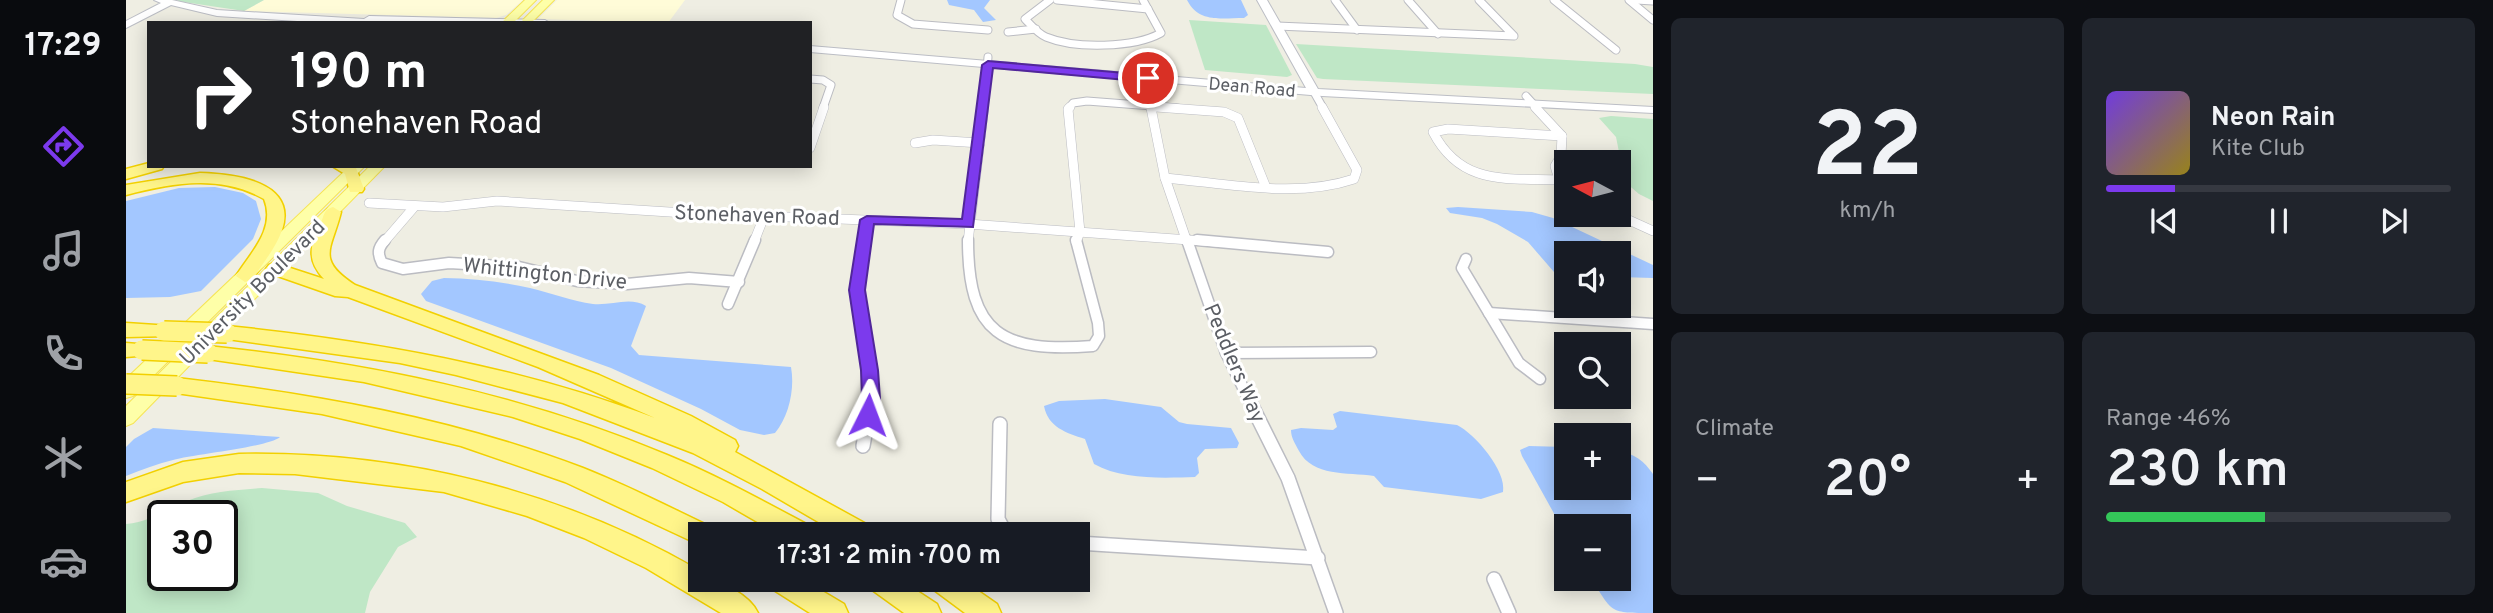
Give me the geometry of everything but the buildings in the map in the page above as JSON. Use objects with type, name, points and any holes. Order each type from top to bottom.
[{"type":"highway","points":[[126,174],[148,168]]},
{"type":"highway","points":[[126,190],[157,183],[208,178],[245,182],[271,196],[278,215],[275,230],[245,276]]},
{"type":"highway","points":[[333,212],[331,223],[321,241],[320,261],[332,279],[357,294],[567,370],[628,396],[728,447],[752,472]]},
{"type":"highway","points":[[275,269],[338,292],[357,294]]},
{"type":"highway","points":[[126,330],[227,333],[361,347],[522,381],[589,401],[679,437],[752,472],[840,522]]},
{"type":"highway","points":[[134,350],[208,353],[277,360],[389,377],[519,409],[636,450],[703,481],[779,522]]},
{"type":"highway","points":[[126,384],[177,387],[322,404],[394,419],[498,447],[614,492],[688,528]]},
{"type":"highway","points":[[126,492],[190,470],[244,462],[289,463],[446,482],[547,511],[627,545],[719,596],[744,613]]},
{"type":"highway","points":[[799,592],[834,613]]},
{"type":"highway","points":[[896,592],[928,613]]},
{"type":"highway","points":[[957,592],[986,613]]},
{"type":"main road","points":[[508,21],[531,0]]},
{"type":"main road","points":[[526,21],[549,0]]},
{"type":"main road","points":[[1262,0],[1312,88]]},
{"type":"main road","points":[[126,25],[163,1],[224,13],[422,21]]},
{"type":"main road","points":[[335,19],[358,21]]},
{"type":"main road","name":"Dean Road","points":[[812,42],[988,61]]},
{"type":"main road","name":"Dean Road","points":[[812,49],[1312,88],[1653,110]]},
{"type":"main road","name":"Dean Road","points":[[1530,100],[1653,102]]},
{"type":"main road","name":"University Boulevard","points":[[126,391],[351,173],[370,168]]},
{"type":"main road","name":"University Boulevard","points":[[126,418],[333,212],[351,173]]},
{"type":"street","points":[[901,0],[897,15],[914,24],[988,30]]},
{"type":"street","points":[[1050,0],[1025,19],[1044,36],[1107,45],[1145,42],[1161,33],[1143,0]]},
{"type":"street","points":[[1056,0],[1148,9]]},
{"type":"street","points":[[1335,0],[1357,30]]},
{"type":"street","points":[[1408,0],[1438,34]]},
{"type":"street","points":[[1277,26],[1514,36],[1479,0]]},
{"type":"street","points":[[1554,0],[1616,50]]},
{"type":"street","points":[[1629,0],[1653,20]]},
{"type":"street","points":[[1636,0],[1653,1]]},
{"type":"street","points":[[1029,22],[1005,30],[1036,29]]},
{"type":"street","points":[[988,61],[968,224],[969,279],[976,304],[990,328],[1012,340],[1073,348],[1093,346],[1099,337],[1098,323],[1076,240],[1080,232],[1068,108],[1073,103],[1087,101],[1224,113],[1238,118],[1265,185]]},
{"type":"street","points":[[812,79],[823,80],[831,85],[812,142]]},
{"type":"street","points":[[1165,178],[1314,188],[1344,185],[1354,179],[1357,170],[1312,88]]},
{"type":"street","points":[[1530,100],[1562,136],[1561,150]]},
{"type":"street","name":"Peddlers Way","points":[[1151,108],[1165,178],[1226,353],[1288,478],[1336,613]]},
{"type":"street","points":[[1554,182],[1470,174],[1452,163],[1433,132],[1448,129],[1562,136]]},
{"type":"street","points":[[915,143],[933,140],[980,143]]},
{"type":"street","name":"Stonehaven Road","points":[[369,203],[443,207],[497,201],[685,213],[765,214],[968,224],[1328,252]]},
{"type":"street","name":"Whittington Drive","points":[[415,206],[380,246],[377,255],[382,263],[390,267],[404,270],[449,263],[519,267],[576,281],[628,284],[690,278],[739,282]]},
{"type":"street","points":[[728,304],[765,214]]},
{"type":"street","points":[[863,446],[871,399],[857,290],[867,220]]},
{"type":"street","points":[[1631,221],[1653,231]]},
{"type":"street","points":[[1466,259],[1462,268],[1519,363],[1540,379]]},
{"type":"street","points":[[1489,313],[1653,324]]},
{"type":"street","points":[[1226,353],[1371,352]]},
{"type":"street","points":[[1000,424],[1000,522]]},
{"type":"street","points":[[1090,544],[1318,558]]},
{"type":"street","points":[[1494,579],[1509,613]]},
{"type":"shaded area","points":[[264,0],[523,0],[506,15],[496,18],[244,11]]},
{"type":"shaded area","points":[[557,0],[685,0],[669,21],[538,19]]},
{"type":"green space","points":[[264,0],[244,11],[177,1]]},
{"type":"green space","points":[[1189,20],[1266,25],[1292,75],[1287,77],[1205,70]]},
{"type":"green space","points":[[1296,44],[1635,64],[1653,67],[1653,94],[1323,79],[1317,78]]},
{"type":"green space","points":[[1611,116],[1653,119],[1653,201],[1631,187],[1631,150],[1619,150],[1616,137],[1599,118]]},
{"type":"green space","points":[[262,488],[318,493],[347,506],[405,523],[417,537],[398,547],[370,592],[365,613],[126,613],[126,524],[147,519],[147,591],[238,591],[238,500],[190,500],[224,491]]},
{"type":"water","points":[[947,0],[990,0],[984,8],[996,20],[983,22],[974,10],[949,5]]},
{"type":"water","points":[[1187,0],[1241,0],[1248,15],[1244,18],[1211,18],[1198,13]]},
{"type":"water","points":[[215,187],[243,193],[256,201],[261,219],[253,239],[201,291],[170,297],[126,298],[126,201],[179,188]]},
{"type":"water","points":[[1446,208],[1532,212],[1554,218],[1554,228],[1574,228],[1602,241],[1554,241],[1554,272],[1528,242],[1497,224],[1482,218],[1450,213]]},
{"type":"water","points":[[1631,255],[1653,265],[1653,278],[1631,277]]},
{"type":"water","points":[[444,278],[509,284],[593,304],[640,303],[646,306],[631,346],[639,355],[791,367],[790,402],[775,433],[764,435],[740,430],[611,368],[426,301],[421,294],[432,281]]},
{"type":"water","points":[[1105,399],[1161,407],[1179,422],[1187,424],[1231,428],[1239,443],[1237,448],[1205,449],[1197,458],[1199,473],[1195,477],[1143,477],[1117,473],[1094,464],[1085,439],[1054,424],[1044,406],[1059,401]]},
{"type":"water","points":[[1340,411],[1457,425],[1481,445],[1495,464],[1503,483],[1503,492],[1481,499],[1384,487],[1374,476],[1332,472],[1313,465],[1299,451],[1291,430],[1333,430],[1337,427],[1333,414]]},
{"type":"water","points":[[153,428],[280,437],[262,444],[173,460],[126,476],[126,447]]},
{"type":"water","points":[[1529,446],[1554,447],[1554,500],[1631,500],[1631,455],[1650,469],[1653,474],[1653,613],[1614,609],[1599,591],[1631,591],[1631,514],[1554,514],[1520,450]]},
{"type":"route","points":[[868,415],[871,399],[869,370],[857,290],[867,220],[968,224],[988,65],[1148,78]]}]
